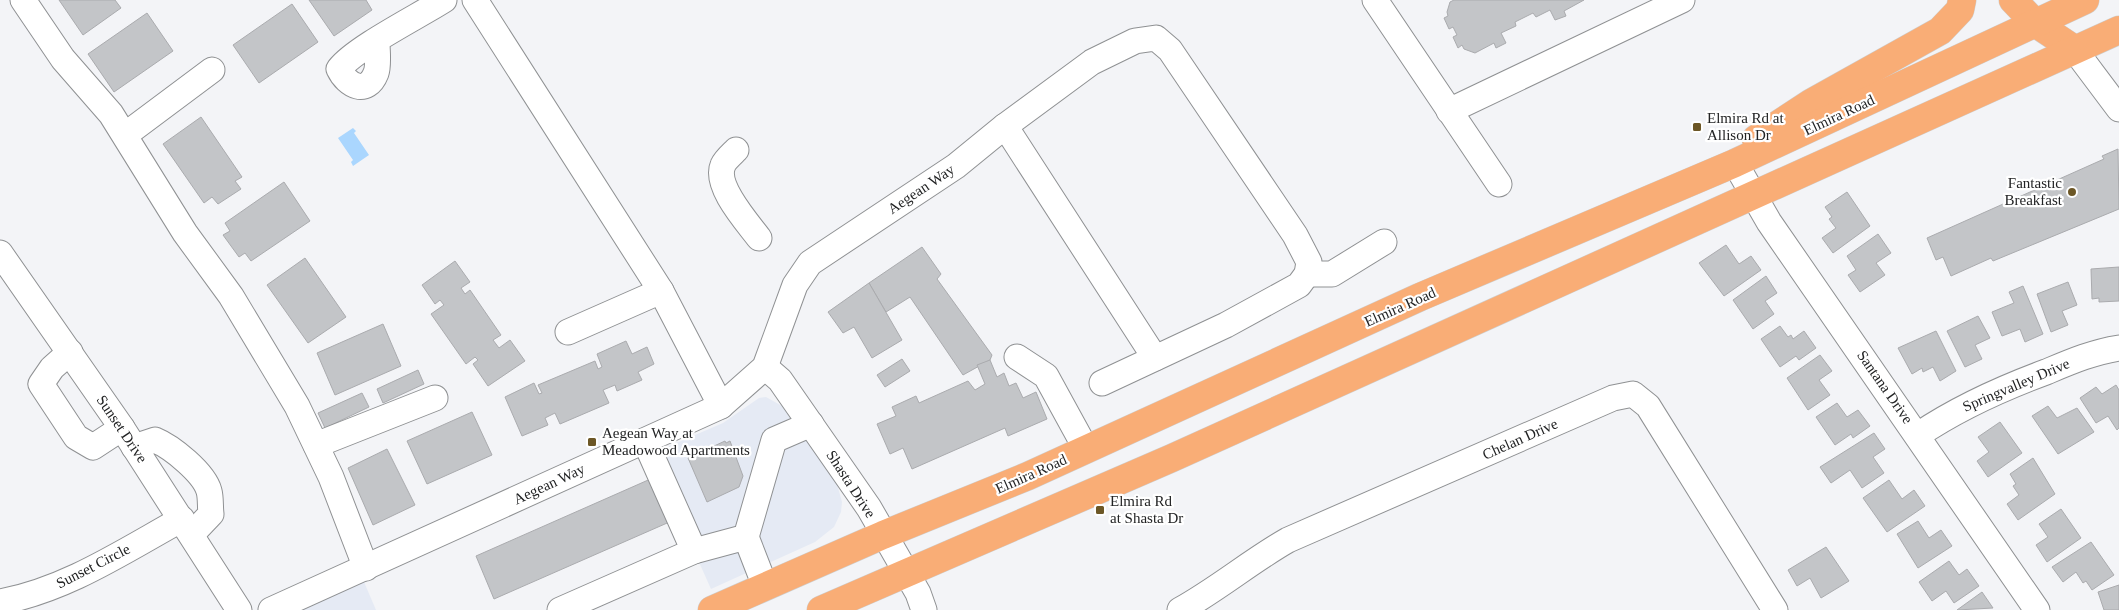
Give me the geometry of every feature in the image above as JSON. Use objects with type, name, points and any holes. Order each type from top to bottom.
[{"type":"main road","points":[[1724,167],[1772,127],[1810,103],[1940,31],[1960,10],[1962,0]]},
{"type":"main road","points":[[2013,0],[2046,12],[2074,49]]},
{"type":"main road","name":"Elmira Road","points":[[712,610],[883,535],[1019,480],[1420,297],[1724,167],[2046,12],[2085,0]]},
{"type":"main road","points":[[821,610],[907,574],[1384,363],[1751,195],[2119,30]]},
{"type":"street","points":[[22,0],[62,59],[111,114],[180,225],[231,296],[297,406],[331,477],[366,568]]},
{"type":"street","points":[[377,42],[444,0]]},
{"type":"street","points":[[475,0],[661,291],[721,406]]},
{"type":"street","points":[[1375,0],[1499,184]]},
{"type":"street","points":[[1449,111],[1682,0]]},
{"type":"street","name":"Aegean Way","points":[[271,610],[319,600],[366,568],[721,406],[765,367],[796,284],[810,263],[956,166],[1005,126],[1092,62],[1135,41],[1156,38],[1170,50],[1294,235],[1309,262],[1307,274]]},
{"type":"street","points":[[2074,49],[2119,108]]},
{"type":"street","points":[[125,134],[212,70]]},
{"type":"street","points":[[1005,126],[1155,358]]},
{"type":"street","points":[[736,150],[723,165],[721,176],[724,189],[759,238]]},
{"type":"street","name":"Santana Drive","points":[[1724,167],[1751,195],[2037,610]]},
{"type":"street","points":[[1102,382],[1226,325],[1299,285],[1307,274],[1332,274],[1384,242]]},
{"type":"street","name":"Sunset Drive","points":[[0,253],[128,438],[239,610]]},
{"type":"street","points":[[568,332],[661,291]]},
{"type":"street","name":"Springvalley Drive","points":[[1918,435],[1969,403],[2097,352],[2119,348]]},
{"type":"street","points":[[70,352],[52,368],[41,384],[76,438],[93,447],[128,438]]},
{"type":"street","points":[[1017,357],[1046,376],[1086,449]]},
{"type":"street","name":"Shasta Drive","points":[[765,367],[780,380],[866,503],[918,593],[924,610]]},
{"type":"street","name":"Chelan Drive","points":[[1180,610],[1200,599],[1256,558],[1288,540],[1613,398],[1633,394],[1648,406],[1775,610]]},
{"type":"street","points":[[316,445],[435,398]]},
{"type":"street","points":[[765,586],[746,537],[774,440],[811,424]]},
{"type":"street","name":"Sunset Circle","points":[[0,602],[21,598],[58,585],[187,527],[211,514],[208,489],[189,464],[169,446],[155,440],[128,438]]},
{"type":"street","points":[[645,441],[694,551]]},
{"type":"street","points":[[560,610],[694,551],[746,537]]},
{"type":"shaded area","points":[[766,397],[782,406],[837,484],[842,502],[841,512],[834,527],[815,542],[711,589],[651,454],[723,423],[759,398]]},
{"type":"shaded area","points":[[364,582],[376,610],[300,610]]},
{"type":"water","points":[[353,128],[356,131],[354,133],[369,155],[353,166],[351,162],[353,160],[338,138]]},
{"type":"building","points":[[59,0],[115,0],[121,8],[83,35]]},
{"type":"building","points":[[309,0],[366,0],[372,10],[334,36]]},
{"type":"building","points":[[1454,0],[1584,0],[1564,11],[1566,16],[1555,20],[1550,10],[1536,17],[1533,13],[1515,22],[1516,26],[1501,33],[1506,43],[1496,48],[1494,43],[1475,53],[1464,49],[1462,45],[1458,48],[1453,37],[1457,35],[1453,27],[1449,29],[1444,18],[1448,16],[1447,12],[1450,2]]},
{"type":"building","points":[[292,4],[318,42],[259,83],[233,45]]},
{"type":"building","points":[[147,13],[173,51],[114,92],[88,54]]},
{"type":"building","points":[[201,117],[242,177],[235,181],[241,189],[218,204],[212,197],[204,203],[163,144]]},
{"type":"building","points":[[2118,149],[2119,209],[1993,261],[1991,258],[1951,276],[1943,257],[1936,260],[1927,238],[2104,159],[2102,156]]},
{"type":"building","points":[[284,182],[310,221],[251,261],[245,253],[239,257],[223,235],[230,231],[225,223]]},
{"type":"building","points":[[1847,192],[1870,226],[1833,253],[1822,238],[1836,228],[1829,219],[1832,217],[1825,207]]},
{"type":"building","points":[[1878,234],[1891,253],[1876,263],[1885,275],[1860,292],[1848,275],[1856,270],[1847,256]]},
{"type":"building","points":[[1726,245],[1739,264],[1751,256],[1761,270],[1724,296],[1699,263]]},
{"type":"building","points":[[922,247],[941,274],[937,279],[992,355],[990,360],[963,375],[910,297],[886,312],[869,283]]},
{"type":"building","points":[[305,258],[346,317],[308,343],[267,285]]},
{"type":"building","points":[[455,261],[470,282],[461,288],[465,294],[470,290],[501,335],[493,340],[499,348],[510,340],[525,361],[488,386],[473,364],[478,360],[475,357],[466,364],[431,314],[444,305],[440,300],[435,304],[422,285]]},
{"type":"building","points":[[2119,267],[2119,301],[2099,302],[2099,298],[2092,299],[2091,269]]},
{"type":"building","points":[[1766,276],[1777,293],[1765,301],[1774,314],[1753,329],[1733,300]]},
{"type":"building","points":[[2068,282],[2077,305],[2062,311],[2068,325],[2051,332],[2037,294]]},
{"type":"building","points":[[869,283],[902,340],[872,358],[854,327],[843,333],[828,312]]},
{"type":"building","points":[[2023,286],[2043,334],[2025,342],[2020,329],[2002,336],[1992,312],[2014,303],[2009,292]]},
{"type":"building","points":[[1978,316],[1990,338],[1975,345],[1982,359],[1965,367],[1947,331]]},
{"type":"building","points":[[383,324],[401,366],[335,395],[317,353]]},
{"type":"building","points":[[1780,326],[1788,337],[1791,335],[1793,339],[1804,331],[1816,348],[1799,360],[1796,356],[1780,367],[1761,339]]},
{"type":"building","points":[[1936,331],[1956,371],[1940,381],[1933,367],[1923,372],[1922,368],[1912,374],[1898,348]]},
{"type":"building","points":[[626,341],[632,354],[647,347],[654,364],[638,372],[642,380],[617,391],[615,385],[603,390],[609,403],[560,424],[555,413],[545,418],[548,425],[522,436],[505,397],[534,383],[539,394],[542,393],[538,385],[595,361],[598,369],[602,367],[597,354]]},
{"type":"building","points":[[1820,355],[1832,371],[1819,380],[1830,395],[1808,410],[1787,378]]},
{"type":"building","points":[[902,359],[910,371],[885,387],[877,375]]},
{"type":"building","points":[[990,360],[997,377],[1004,373],[1009,386],[1016,383],[1023,398],[1036,392],[1047,419],[1008,436],[1005,428],[912,469],[903,448],[890,454],[877,424],[896,416],[892,407],[916,396],[919,403],[968,381],[975,390],[985,384],[977,365]]},
{"type":"building","points":[[418,370],[424,384],[383,403],[377,389]]},
{"type":"building","points":[[2116,385],[2119,390],[2119,428],[2117,430],[2108,416],[2096,423],[2080,398],[2096,387],[2102,394]]},
{"type":"building","points":[[362,393],[369,407],[325,428],[318,413]]},
{"type":"building","points":[[1837,403],[1847,417],[1858,410],[1870,426],[1853,438],[1851,434],[1835,445],[1816,417]]},
{"type":"building","points":[[2048,406],[2057,418],[2077,408],[2094,432],[2058,454],[2032,416]]},
{"type":"building","points":[[472,412],[492,455],[427,484],[407,441]]},
{"type":"building","points":[[2000,422],[2022,453],[1988,477],[1977,461],[1989,452],[1978,437]]},
{"type":"building","points":[[1874,433],[1885,449],[1873,457],[1884,473],[1862,488],[1850,470],[1831,483],[1820,467]]},
{"type":"building","points":[[725,441],[726,443],[730,441],[743,476],[739,487],[707,502],[688,458]]},
{"type":"building","points":[[387,449],[415,505],[373,525],[348,468]]},
{"type":"building","points":[[2033,458],[2055,494],[2018,520],[2007,504],[2019,495],[2013,486],[2016,484],[2010,474]]},
{"type":"building","points":[[655,477],[674,520],[494,599],[476,556]]},
{"type":"building","points":[[1889,480],[1902,499],[1914,490],[1925,506],[1887,532],[1863,498]]},
{"type":"building","points":[[2061,509],[2081,538],[2047,562],[2036,545],[2048,537],[2039,524]]},
{"type":"building","points":[[1918,521],[1929,538],[1941,530],[1952,546],[1918,568],[1897,534]]},
{"type":"building","points":[[2091,542],[2114,575],[2092,590],[2086,581],[2083,583],[2076,572],[2063,582],[2052,567]]},
{"type":"building","points":[[1826,547],[1849,581],[1821,598],[1810,578],[1797,586],[1788,570]]},
{"type":"building","points":[[1949,561],[1959,575],[1967,569],[1979,586],[1954,603],[1946,591],[1932,601],[1919,582]]},
{"type":"building","points":[[2119,585],[2119,610],[2104,610],[2098,592]]},
{"type":"building","points":[[1982,592],[1993,608],[1957,610]]},
{"type":"place","name":"Elmira Rd at Allison Dr","points":[[1697,127]]},
{"type":"place","name":"Fantastic Breakfast","points":[[2072,192]]},
{"type":"place","name":"Aegean Way at Meadowood Apartments","points":[[592,442]]},
{"type":"place","name":"Elmira Rd at Shasta Dr","points":[[1100,510]]}]
